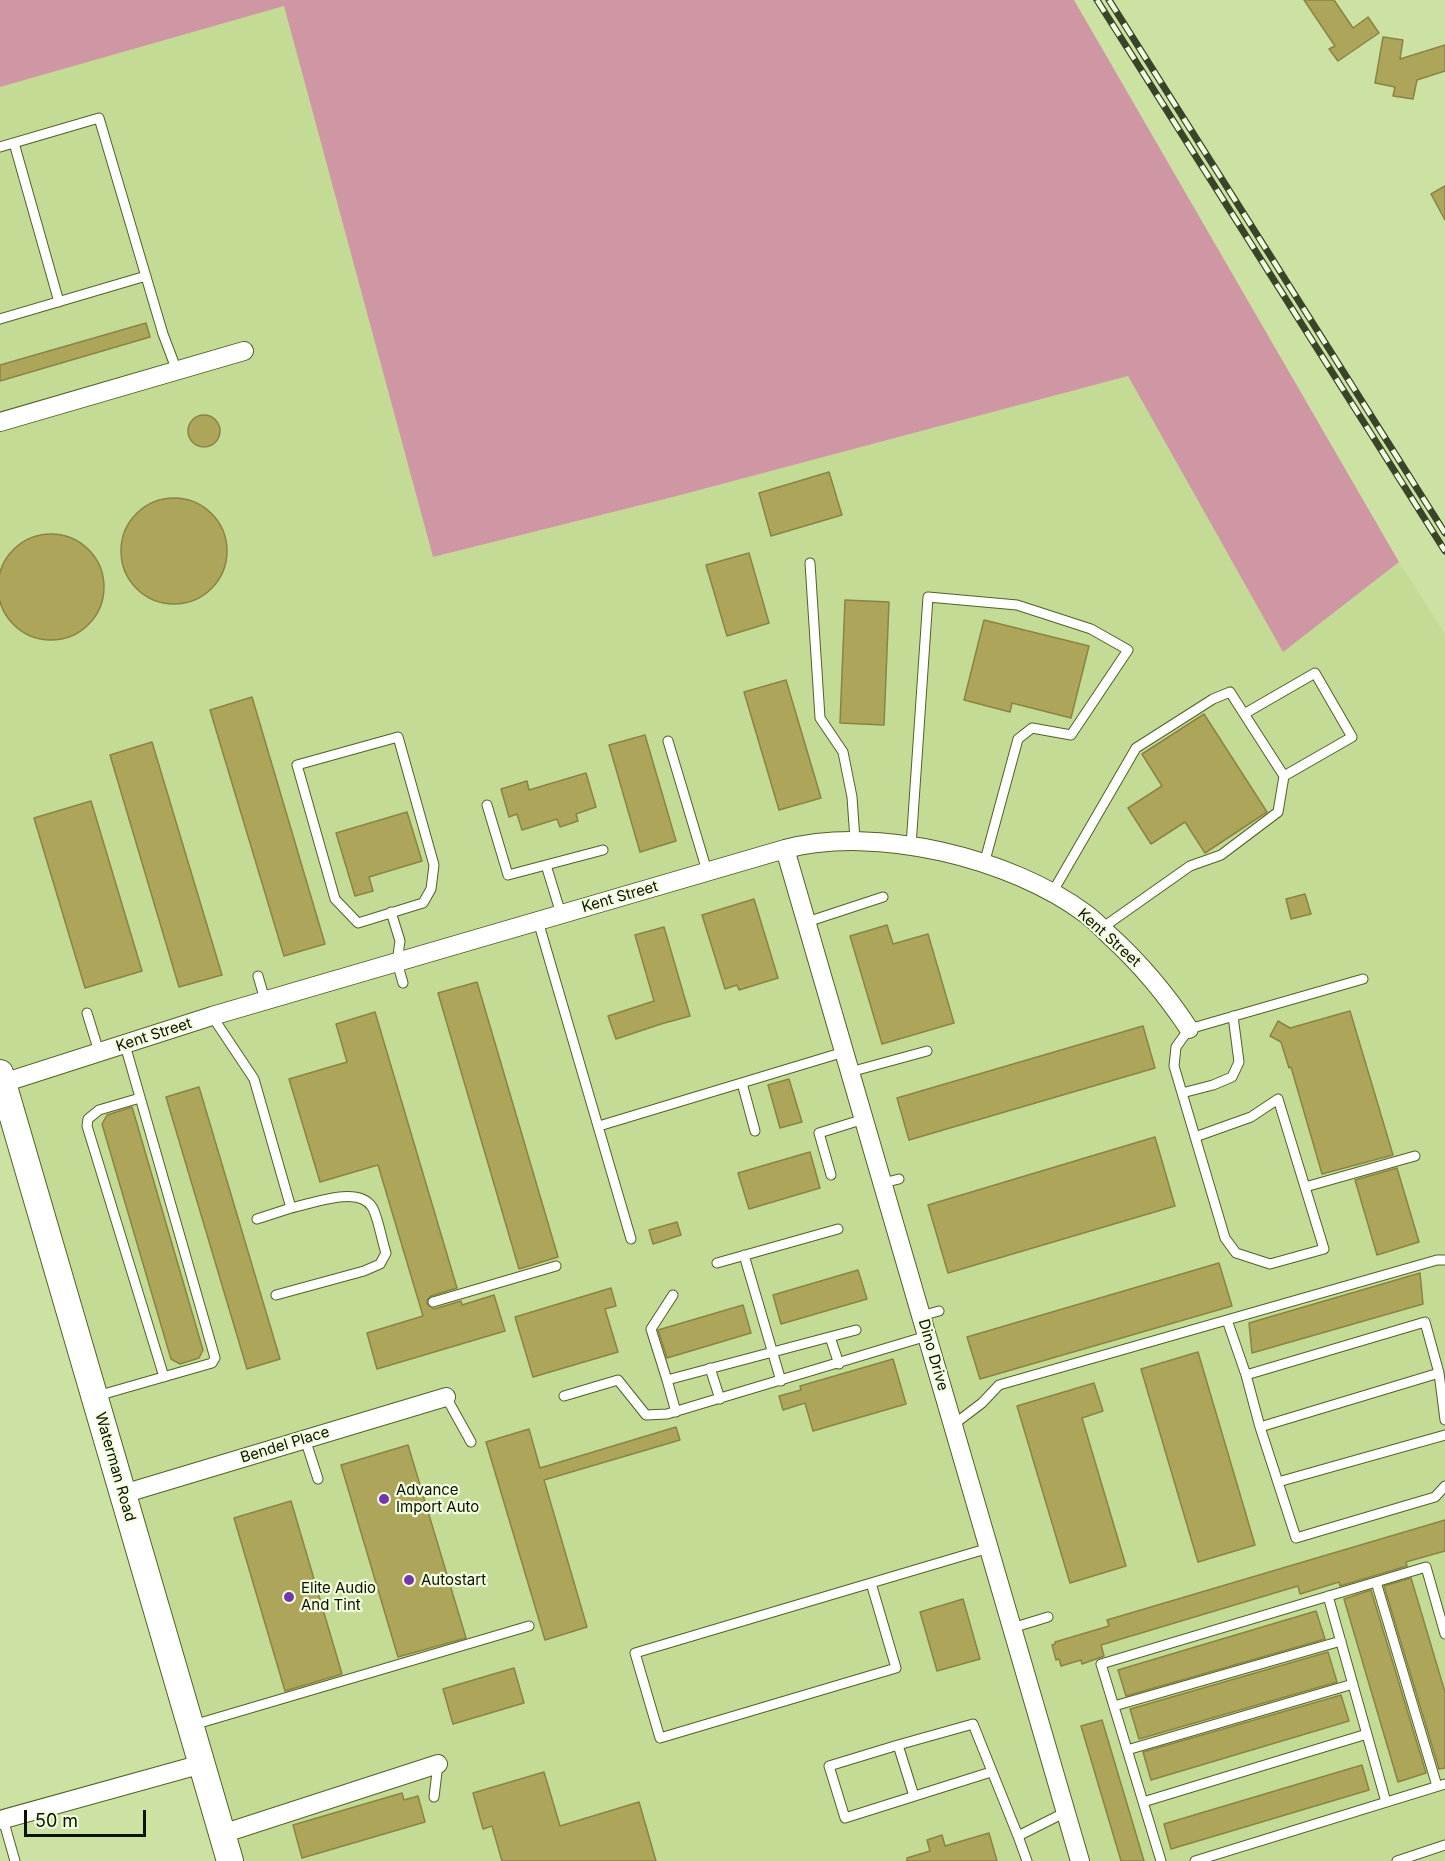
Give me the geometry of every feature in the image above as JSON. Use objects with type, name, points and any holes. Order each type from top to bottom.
[{"type":"main road","name":"Waterman Road","points":[[1,1080],[230,1861]]},
{"type":"street","points":[[0,422],[244,351]]},
{"type":"street","name":"Kent Street","points":[[1,1080],[125,1045],[265,1000],[805,843],[855,840],[930,849],[1019,876],[1052,893],[1086,914],[1143,967],[1168,997],[1189,1029]]},
{"type":"street","name":"Dino Drive","points":[[785,849],[864,1119],[891,1181],[930,1313],[927,1336],[1080,1861]]},
{"type":"street","name":"Bendel Place","points":[[123,1494],[446,1397]]},
{"type":"street","points":[[2,1820],[202,1764]]},
{"type":"street","points":[[222,1834],[280,1821],[438,1764]]},
{"type":"lane","points":[[0,147],[99,118],[163,334],[177,371]]},
{"type":"lane","points":[[14,143],[59,302]]},
{"type":"lane","points":[[0,319],[146,276]]},
{"type":"lane","points":[[810,563],[820,718],[843,752],[852,797],[855,840]]},
{"type":"lane","points":[[911,846],[928,597],[1017,606],[1091,629],[1128,650],[1071,735],[1032,728],[1018,739],[984,864]]},
{"type":"lane","points":[[1244,714],[1315,673],[1352,737],[1284,776]]},
{"type":"lane","points":[[1052,893],[1136,748],[1213,699],[1230,692],[1284,776],[1278,812],[1221,855],[1190,866],[1102,928]]},
{"type":"lane","points":[[398,737],[434,866],[431,889],[423,903],[391,912],[358,923],[335,899],[297,765],[398,737]]},
{"type":"lane","points":[[668,741],[707,871]]},
{"type":"lane","points":[[487,805],[508,875],[603,849]]},
{"type":"lane","points":[[546,865],[561,914]]},
{"type":"lane","points":[[807,922],[883,897]]},
{"type":"lane","points":[[391,912],[400,941],[397,962],[403,983]]},
{"type":"lane","points":[[538,921],[631,1239]]},
{"type":"lane","points":[[258,976],[265,1000]]},
{"type":"lane","points":[[1195,1137],[1251,1117],[1278,1100],[1324,1249],[1270,1264],[1236,1253],[1225,1239],[1174,1066],[1176,1047],[1189,1029],[1363,979]]},
{"type":"lane","points":[[87,1013],[99,1052]]},
{"type":"lane","points":[[212,1016],[254,1079],[291,1209]]},
{"type":"lane","points":[[1182,1093],[1213,1085],[1232,1077],[1239,1062],[1233,1016]]},
{"type":"lane","points":[[94,1397],[212,1363],[216,1358],[125,1045]]},
{"type":"lane","points":[[850,1072],[927,1051]]},
{"type":"lane","points":[[599,1126],[844,1052]]},
{"type":"lane","points":[[742,1083],[755,1131]]},
{"type":"lane","points":[[140,1098],[99,1110],[88,1119],[87,1126],[164,1377]]},
{"type":"lane","points":[[831,1175],[819,1133],[864,1119]]},
{"type":"lane","points":[[1305,1186],[1415,1156]]},
{"type":"lane","points":[[257,1219],[345,1196],[361,1199],[372,1207],[386,1253],[380,1264],[364,1271],[276,1295]]},
{"type":"lane","points":[[717,1263],[837,1229]]},
{"type":"lane","points":[[744,1255],[781,1381]]},
{"type":"lane","points":[[953,1425],[982,1403],[999,1385],[1445,1260]]},
{"type":"lane","points":[[433,1302],[556,1266]]},
{"type":"lane","points":[[673,1294],[651,1329],[676,1412]]},
{"type":"lane","points":[[1227,1320],[1296,1538],[1435,1497],[1445,1486]]},
{"type":"lane","points":[[1246,1375],[1425,1322],[1438,1372],[1445,1420]]},
{"type":"lane","points":[[667,1380],[856,1330]]},
{"type":"lane","points":[[564,1396],[618,1380],[646,1415],[667,1414],[927,1336]]},
{"type":"lane","points":[[830,1337],[839,1364]]},
{"type":"lane","points":[[711,1368],[720,1399]]},
{"type":"lane","points":[[1260,1427],[1438,1372]]},
{"type":"lane","points":[[446,1397],[471,1442]]},
{"type":"lane","points":[[1278,1482],[1445,1435]]},
{"type":"lane","points":[[305,1439],[318,1479]]},
{"type":"lane","points":[[871,1583],[896,1668],[660,1738],[635,1653],[871,1583],[989,1548]]},
{"type":"lane","points":[[1161,1861],[1101,1664],[1426,1567],[1445,1634]]},
{"type":"lane","points":[[1195,1861],[1441,1785],[1376,1582]]},
{"type":"lane","points":[[1328,1596],[1386,1802]]},
{"type":"lane","points":[[1012,1628],[1048,1617]]},
{"type":"lane","points":[[190,1726],[529,1626]]},
{"type":"lane","points":[[1114,1706],[1341,1641]]},
{"type":"lane","points":[[1127,1750],[1353,1684]]},
{"type":"lane","points":[[991,1772],[845,1818],[829,1767],[973,1724],[1027,1861]]},
{"type":"lane","points":[[1143,1802],[1367,1734]]},
{"type":"lane","points":[[897,1745],[914,1796]]},
{"type":"lane","points":[[434,1797],[438,1764]]},
{"type":"lane","points":[[1018,1836],[1066,1812]]},
{"type":"lane","points":[[2,1820],[15,1861]]},
{"type":"lane","points":[[1397,1861],[1445,1845]]},
{"type":"shaded area","points":[[0,0],[1074,0],[1399,562],[1283,652],[1128,376],[673,497],[433,557],[284,6],[0,87]]},
{"type":"shaded area","points":[[284,6],[433,557],[673,497],[1128,376],[1283,651],[1399,562],[1445,634],[1445,1861],[230,1861],[0,1073],[0,87]]},
{"type":"building","points":[[1304,0],[1334,0],[1353,28],[1368,17],[1379,33],[1338,61],[1329,49],[1335,46]]},
{"type":"building","points":[[1383,37],[1403,40],[1400,59],[1445,45],[1445,71],[1417,80],[1413,99],[1393,96],[1395,87],[1375,83]]},
{"type":"building","points":[[1445,186],[1445,220],[1431,194]]},
{"type":"building","points":[[146,323],[150,337],[0,381],[0,365]]},
{"type":"building","points":[[204,415],[215,420],[220,431],[215,442],[204,447],[193,442],[188,431],[193,420]]},
{"type":"building","points":[[829,472],[842,515],[771,536],[759,493]]},
{"type":"building","points":[[174,498],[194,502],[212,513],[223,531],[227,551],[223,571],[212,589],[194,600],[174,604],[154,600],[136,589],[125,571],[121,551],[125,531],[136,513],[154,502]]},
{"type":"building","points":[[51,534],[71,538],[89,549],[100,567],[104,587],[100,607],[89,625],[71,636],[51,640],[31,636],[13,625],[2,607],[-2,587],[2,567],[13,549],[31,538]]},
{"type":"building","points":[[749,553],[769,623],[727,636],[706,565]]},
{"type":"building","points":[[845,600],[889,602],[884,725],[840,723]]},
{"type":"building","points":[[984,620],[1089,646],[1071,718],[1012,703],[1010,712],[964,700]]},
{"type":"building","points":[[786,680],[821,798],[779,810],[744,692]]},
{"type":"building","points":[[252,697],[325,944],[284,956],[210,710]]},
{"type":"building","points":[[1204,714],[1267,812],[1205,853],[1185,822],[1151,844],[1128,808],[1162,786],[1142,754]]},
{"type":"building","points":[[645,735],[676,841],[640,852],[609,745]]},
{"type":"building","points":[[152,742],[222,975],[179,987],[110,755]]},
{"type":"building","points":[[586,773],[596,807],[576,814],[578,821],[560,827],[557,819],[522,830],[517,814],[509,817],[501,789],[527,781],[529,790]]},
{"type":"building","points":[[91,801],[142,971],[85,988],[34,818]]},
{"type":"building","points":[[407,812],[422,861],[369,877],[373,891],[355,896],[336,833]]},
{"type":"building","points":[[1305,894],[1311,914],[1291,919],[1286,899]]},
{"type":"building","points":[[754,899],[778,978],[739,990],[737,985],[725,989],[702,915]]},
{"type":"building","points":[[887,925],[893,944],[928,934],[954,1023],[882,1044],[850,936]]},
{"type":"building","points":[[664,927],[690,1016],[616,1039],[608,1016],[654,1001],[635,935]]},
{"type":"building","points":[[477,982],[558,1257],[519,1269],[438,993]]},
{"type":"building","points":[[1350,1011],[1393,1155],[1322,1174],[1291,1067],[1289,1068],[1281,1042],[1270,1036],[1278,1021],[1290,1028]]},
{"type":"building","points":[[375,1012],[457,1288],[431,1296],[427,1304],[434,1309],[461,1301],[462,1305],[494,1295],[505,1331],[377,1369],[367,1333],[423,1316],[378,1165],[320,1182],[289,1079],[347,1062],[336,1024]]},
{"type":"building","points":[[1143,1026],[1155,1068],[909,1140],[897,1098]]},
{"type":"building","points":[[789,1079],[802,1122],[780,1128],[768,1085]]},
{"type":"building","points":[[199,1087],[280,1359],[247,1369],[166,1097]]},
{"type":"building","points":[[132,1107],[203,1350],[199,1358],[180,1364],[171,1359],[102,1124],[107,1115]]},
{"type":"building","points":[[1155,1137],[1175,1206],[948,1273],[928,1205]]},
{"type":"building","points":[[810,1152],[820,1188],[749,1209],[738,1173]]},
{"type":"building","points":[[1397,1168],[1419,1242],[1377,1255],[1355,1180]]},
{"type":"building","points":[[677,1222],[681,1235],[653,1244],[649,1230]]},
{"type":"building","points":[[1219,1263],[1232,1306],[980,1379],[967,1337]]},
{"type":"building","points":[[858,1270],[867,1299],[781,1324],[773,1295]]},
{"type":"building","points":[[1420,1273],[1423,1304],[1252,1353],[1249,1323]]},
{"type":"building","points":[[611,1288],[616,1306],[605,1309],[618,1352],[533,1377],[515,1317]]},
{"type":"building","points":[[743,1305],[751,1333],[667,1358],[658,1330]]},
{"type":"building","points":[[1198,1352],[1255,1545],[1198,1562],[1141,1369]]},
{"type":"building","points":[[893,1359],[906,1404],[813,1431],[805,1403],[783,1410],[779,1396],[801,1390],[800,1386]]},
{"type":"building","points":[[1094,1383],[1103,1411],[1082,1418],[1126,1566],[1070,1583],[1017,1406]]},
{"type":"building","points":[[676,1427],[680,1440],[544,1480],[587,1627],[545,1640],[486,1442],[529,1429],[540,1468]]},
{"type":"building","points":[[408,1445],[466,1638],[398,1657],[341,1465]]},
{"type":"building","name":"Elite Audio And Tint","points":[[291,1501],[342,1674],[285,1691],[234,1518]]},
{"type":"building","points":[[1445,1520],[1445,1551],[1406,1562],[1407,1566],[1340,1586],[1339,1582],[1300,1594],[1298,1586],[1101,1645],[1104,1656],[1082,1664],[1081,1660],[1061,1666],[1059,1659],[1056,1660],[1052,1645],[1055,1642],[1109,1626],[1107,1620]]},
{"type":"building","points":[[1411,1578],[1445,1692],[1445,1768],[1439,1769],[1384,1586]]},
{"type":"building","points":[[1371,1590],[1426,1773],[1398,1782],[1344,1599]]},
{"type":"building","points":[[963,1599],[980,1659],[937,1671],[920,1612]]},
{"type":"building","points":[[1316,1611],[1325,1639],[1126,1696],[1118,1670]]},
{"type":"building","points":[[1328,1652],[1337,1682],[1139,1739],[1130,1709]]},
{"type":"building","points":[[514,1668],[524,1703],[453,1724],[443,1689]]},
{"type":"building","points":[[1341,1695],[1349,1721],[1151,1780],[1143,1752]]},
{"type":"building","points":[[1102,1720],[1144,1861],[1121,1861],[1081,1726]]},
{"type":"building","points":[[1362,1765],[1369,1790],[1171,1849],[1164,1824]]},
{"type":"building","points":[[544,1772],[560,1826],[639,1802],[656,1861],[502,1861],[492,1826],[483,1829],[473,1793]]},
{"type":"building","points":[[402,1793],[404,1800],[418,1796],[425,1822],[302,1858],[293,1825]]},
{"type":"building","points":[[989,1833],[997,1861],[907,1861],[907,1858],[930,1851],[927,1840],[942,1835],[945,1846]]},
{"type":"railway","points":[[1097,0],[1445,551]]},
{"type":"railway","points":[[1109,0],[1445,533]]},
{"type":"place","name":"Advance Import Auto","points":[[384,1499]]},
{"type":"place","name":"Autostart","points":[[409,1580]]},
{"type":"place","name":"Elite Audio And Tint","points":[[289,1597]]}]
